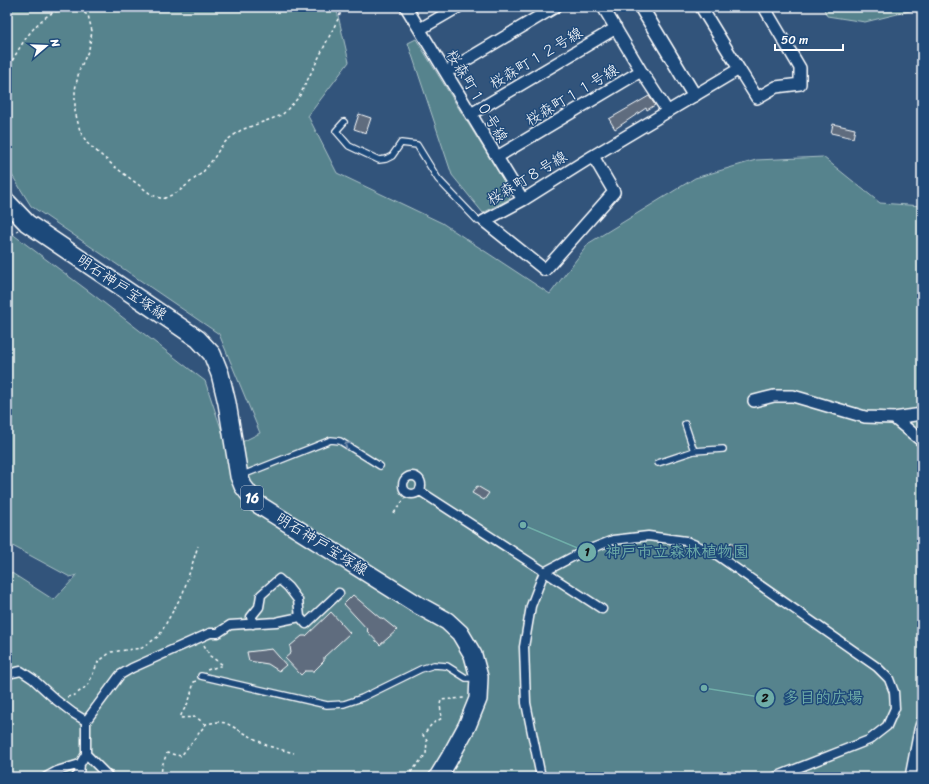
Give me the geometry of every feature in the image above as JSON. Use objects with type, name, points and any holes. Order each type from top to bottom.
[{"type":"main road","name":"明石神戸宝塚線","points":[[7,202],[27,223],[179,326],[198,340],[212,354],[220,374],[227,402],[239,476],[243,486],[256,503],[418,605],[447,621],[460,633],[473,655],[479,677],[478,699],[467,726],[442,775]]},
{"type":"street","name":"桜森町１０号線","points":[[406,7],[523,200]]},
{"type":"street","points":[[420,29],[458,7]]},
{"type":"street","points":[[446,72],[555,7]]},
{"type":"street","points":[[604,7],[641,71],[668,112]]},
{"type":"street","points":[[642,7],[694,95]]},
{"type":"street","points":[[701,7],[756,98],[776,87],[800,84],[800,68],[764,7]]},
{"type":"street","name":"桜森町１２号線","points":[[471,114],[616,28]]},
{"type":"street","name":"桜森町８号線","points":[[592,156],[614,192],[546,270],[484,221],[523,200],[592,156],[739,69]]},
{"type":"street","name":"桜森町１１号線","points":[[497,157],[641,71]]},
{"type":"street","points":[[754,401],[774,396],[793,396],[865,417],[894,418],[922,414]]},
{"type":"street","points":[[894,418],[922,441]]},
{"type":"street","points":[[410,476],[421,480],[422,486],[420,491],[414,495],[408,494],[404,490],[403,484],[405,479],[410,476]]},
{"type":"street","points":[[420,491],[602,609]]},
{"type":"street","points":[[541,777],[526,703],[524,647],[531,606],[544,572],[580,553],[613,540],[648,536],[686,541],[714,553],[877,667],[889,679],[894,692],[895,708],[887,726],[869,740],[775,777]]},
{"type":"street","points":[[253,624],[251,617],[259,608],[261,595],[279,579],[288,587],[298,600],[300,617],[306,624],[339,593]]},
{"type":"street","points":[[80,776],[80,764],[86,754],[86,721],[120,675],[132,668],[210,633],[218,633],[230,625],[276,622],[300,617]]},
{"type":"street","points":[[7,674],[21,671],[33,679],[56,700],[86,721]]},
{"type":"street","points":[[911,777],[922,723]]},
{"type":"street","points":[[86,754],[109,777]]},
{"type":"street","points":[[46,777],[57,771],[80,764]]},
{"type":"lane","points":[[344,122],[336,131],[349,146],[379,160],[386,160],[392,156],[401,143],[417,145],[438,179],[478,221],[484,221]]},
{"type":"lane","points":[[685,424],[694,451]]},
{"type":"lane","points":[[239,476],[331,440],[340,441],[380,466]]},
{"type":"lane","points":[[658,463],[694,451],[724,449]]},
{"type":"lane","points":[[201,676],[327,704],[344,704],[362,698],[421,668],[434,665],[447,666],[466,678],[479,677]]},
{"type":"path","points":[[7,71],[15,55],[31,31],[49,14],[62,9],[75,9],[88,15],[92,32],[88,49],[79,71],[75,90],[75,111],[80,130],[87,143],[115,167],[152,195],[163,198],[178,192],[203,172],[227,140],[241,130],[282,115],[299,97],[343,7]]},
{"type":"path","points":[[394,513],[408,494]]},
{"type":"path","points":[[56,700],[75,695],[88,685],[98,662],[111,652],[142,648],[159,636],[182,593],[198,546]]},
{"type":"path","points":[[200,638],[210,656],[223,665],[206,670],[194,682],[189,701],[180,718],[196,717],[206,724]]},
{"type":"path","points":[[406,777],[426,754],[427,741],[423,735],[432,724],[442,718],[440,705],[441,700],[465,698]]},
{"type":"path","points":[[161,777],[162,766],[167,753],[181,756],[206,724],[218,722],[226,723],[268,746],[294,753]]},
{"type":"green space","points":[[7,7],[336,7],[349,62],[308,116],[337,173],[442,223],[550,294],[589,243],[695,178],[756,160],[823,157],[880,203],[922,206],[922,777],[7,777],[7,570],[54,600],[77,575],[70,577],[7,543],[7,230],[205,381],[228,449],[260,433],[219,334],[31,206],[7,167]]},
{"type":"green space","points":[[823,7],[922,8],[865,22],[827,16]]},
{"type":"green space","points":[[416,39],[511,193],[509,199],[483,213],[452,175],[408,43]]},
{"type":"building","points":[[649,96],[655,105],[647,110],[646,108],[615,129],[609,119]]},
{"type":"building","points":[[359,114],[371,118],[366,133],[354,129]]},
{"type":"building","points":[[833,124],[855,129],[853,138],[831,133]]},
{"type":"building","points":[[477,486],[489,493],[484,500],[472,493]]},
{"type":"building","points":[[731,542],[744,551],[738,558],[726,549]]},
{"type":"building","points":[[353,595],[397,630],[380,645],[344,604]]},
{"type":"building","points":[[331,612],[350,633],[324,657],[324,661],[314,671],[305,671],[301,675],[285,658],[291,653],[290,646],[302,636],[306,636]]},
{"type":"building","points":[[272,649],[286,665],[279,671],[268,664],[249,661],[247,652]]},
{"type":"waterway","points":[[917,723],[922,699]]},
{"type":"place","name":"神戸市立森林植物園","points":[[523,525]]},
{"type":"place","name":"多目的広場","points":[[704,688]]}]
